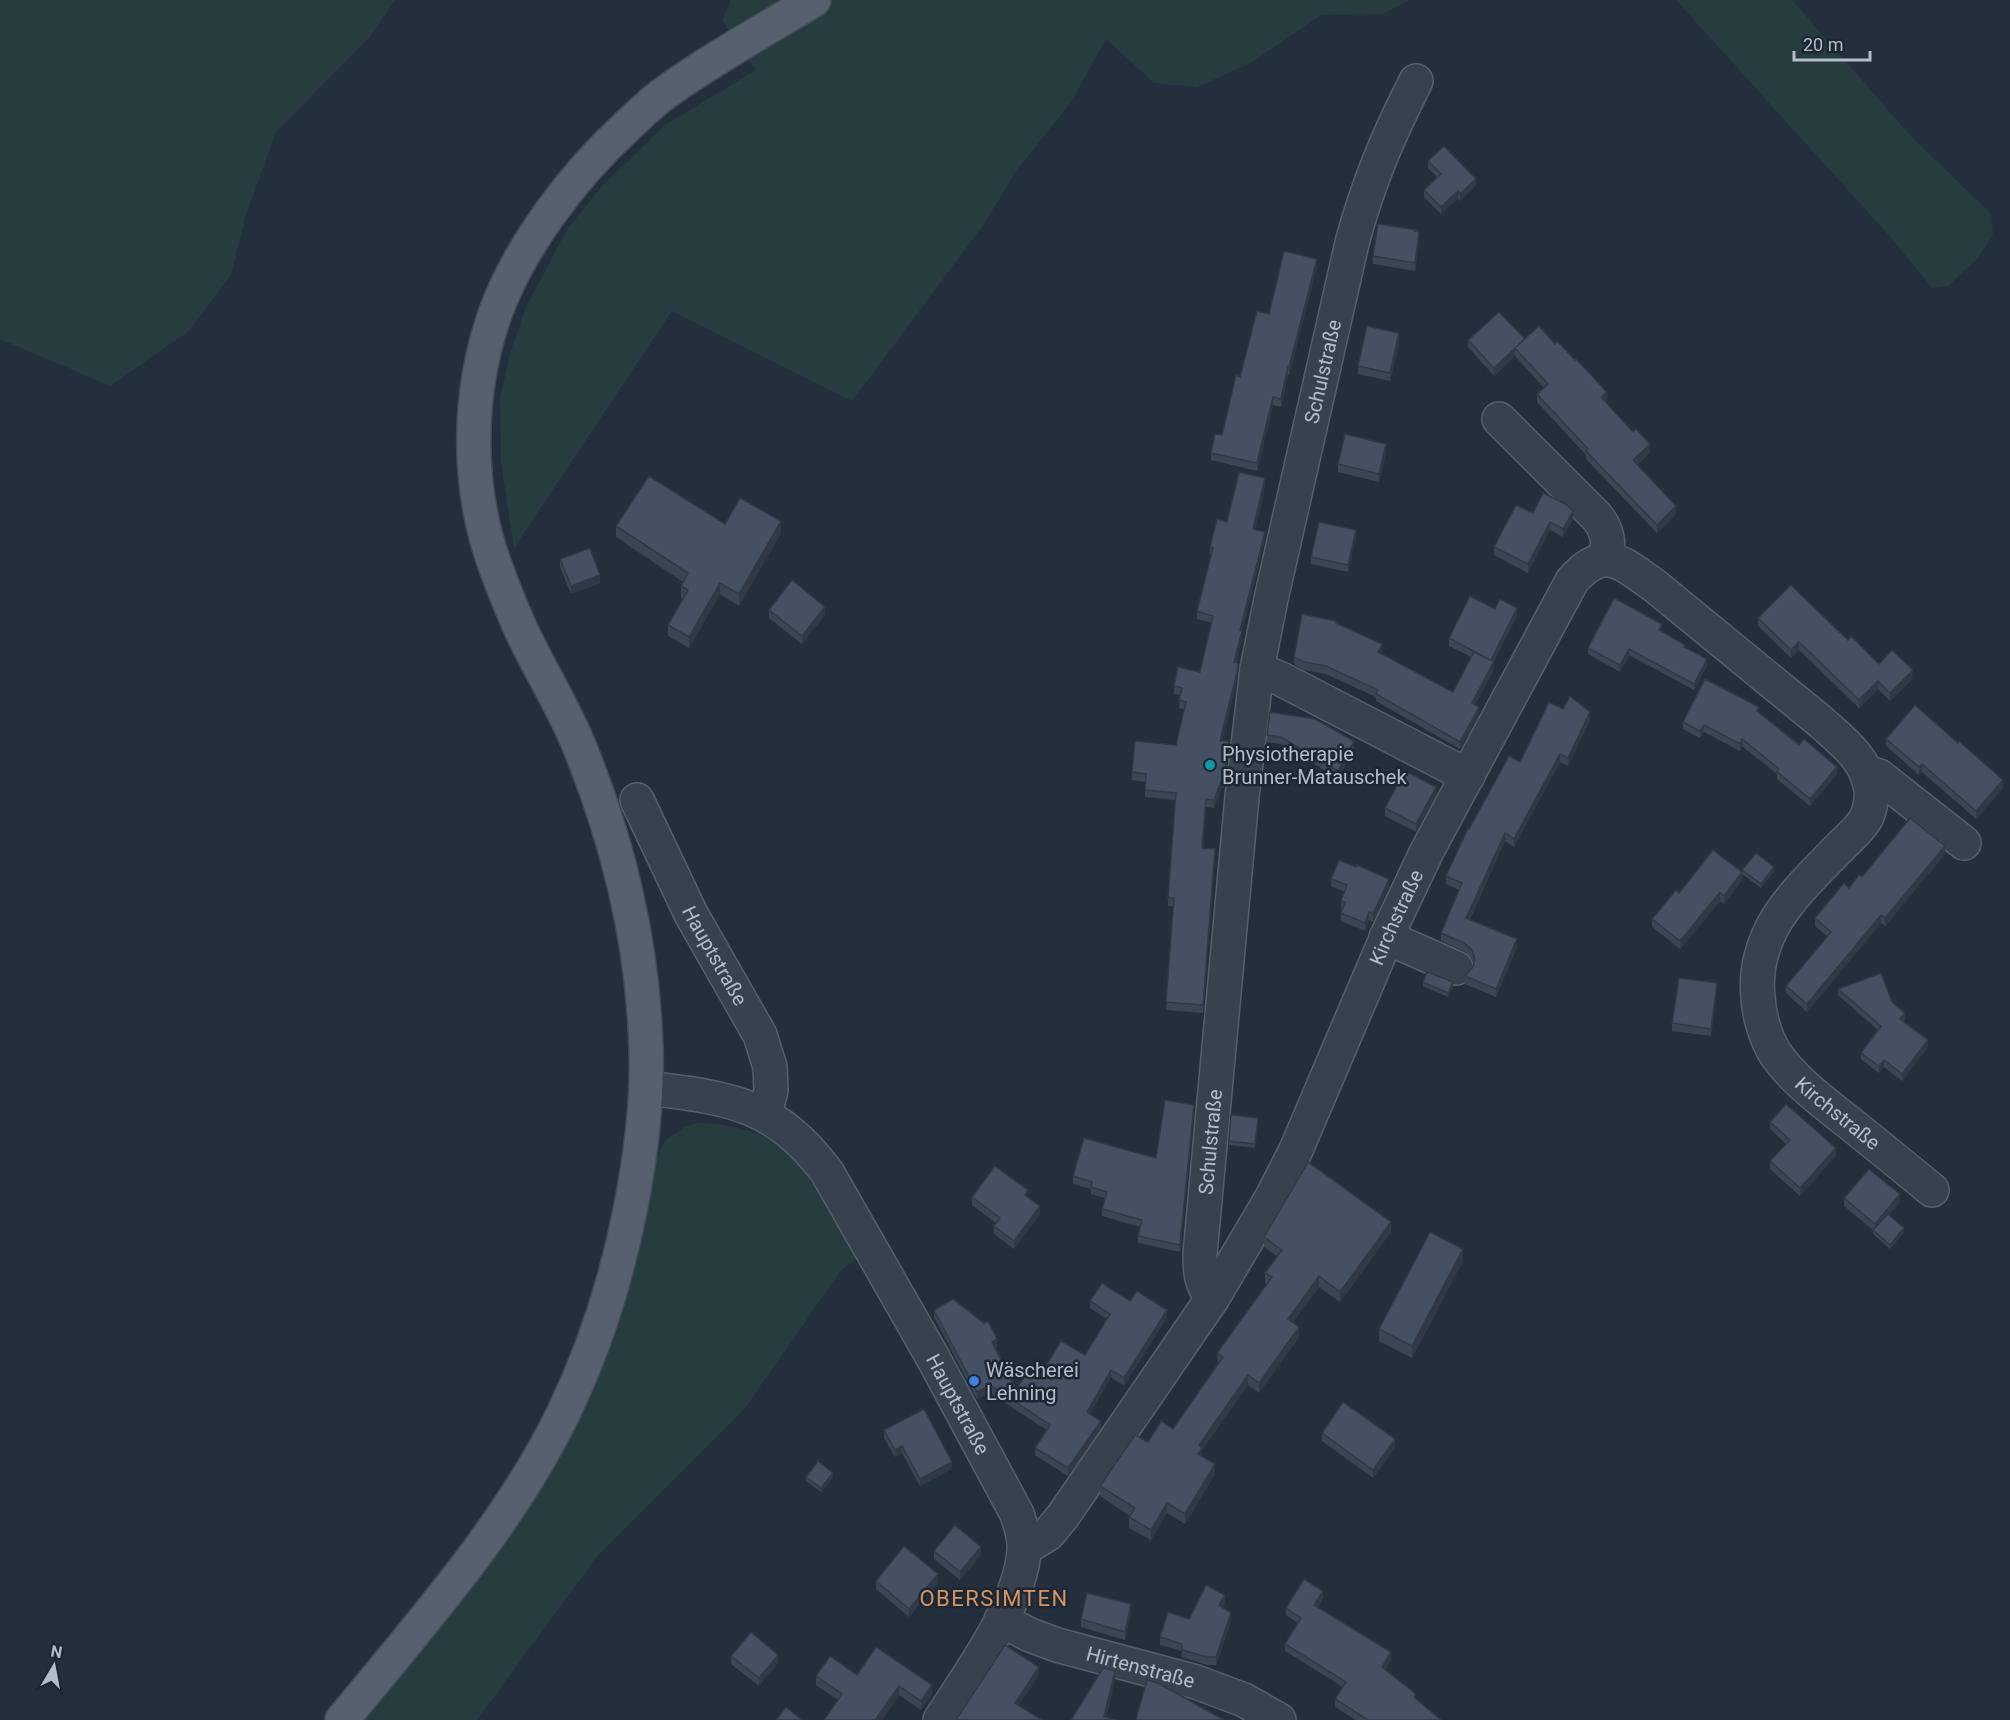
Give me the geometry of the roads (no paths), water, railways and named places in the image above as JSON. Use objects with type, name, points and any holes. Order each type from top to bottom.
[{"type":"main road","points":[[342,1720],[477,1552],[541,1454],[561,1417],[584,1367],[615,1277],[636,1180],[646,1088],[646,1050],[640,968],[630,910],[606,824],[580,748],[519,626],[494,561],[478,504],[474,474],[474,435],[478,390],[490,331],[512,274],[569,188],[605,147],[659,97],[814,0]]},
{"type":"street","name":"Schulstraße","points":[[1212,1299],[1203,1286],[1200,1274],[1200,1254],[1243,786],[1257,669],[1352,243],[1365,195],[1380,155],[1416,81]]},
{"type":"street","points":[[1499,419],[1606,528],[1609,542],[1607,559]]},
{"type":"street","name":"Kirchstraße","points":[[1212,1299],[1271,1199],[1296,1150],[1386,937],[1427,851],[1572,581],[1584,568],[1597,560],[1607,559],[1629,568],[1655,586],[1845,743],[1859,759],[1866,772],[1871,790],[1866,819],[1791,901],[1766,940],[1759,964],[1757,986],[1759,1010],[1774,1052],[1791,1072],[1818,1098],[1932,1190]]},
{"type":"street","points":[[1257,669],[1281,679],[1468,776]]},
{"type":"street","name":"Kirchstraße","points":[[1866,772],[1880,776],[1964,843]]},
{"type":"street","name":"Hauptstraße","points":[[637,800],[691,914],[760,1035],[770,1067],[771,1090],[765,1114]]},
{"type":"street","points":[[1386,937],[1456,968]]},
{"type":"street","name":"Hauptstraße","points":[[646,1088],[716,1097],[741,1103],[765,1114],[809,1148],[827,1172],[1003,1485],[1017,1514],[1024,1548],[1021,1571],[1013,1598],[940,1720]]},
{"type":"street","points":[[1024,1548],[1048,1534],[1063,1516],[1212,1299]]},
{"type":"street","name":"Hirtenstraße","points":[[1001,1620],[1030,1635],[1057,1645],[1196,1682],[1244,1700],[1279,1720]]},
{"type":"place","name":"Physiotherapie Brunner-Matauschek","points":[[1210,765]]},
{"type":"place","name":"Wäscherei Lehning","points":[[974,1381]]},
{"type":"district","name":"OBERSIMTEN","points":[[994,1598]]}]
